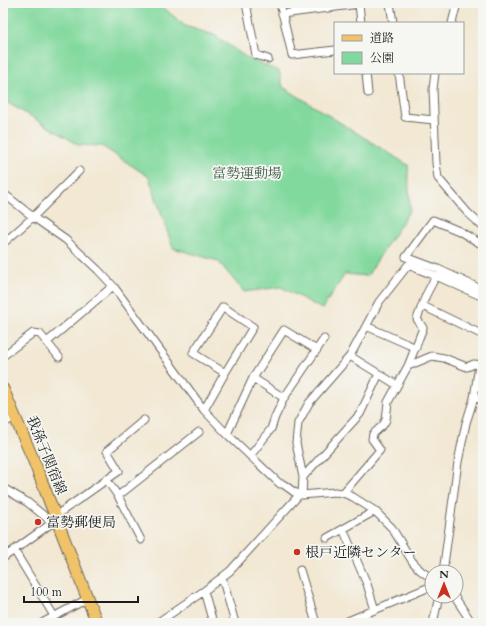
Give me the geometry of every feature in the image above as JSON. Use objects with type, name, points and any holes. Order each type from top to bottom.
[{"type":"main road","name":"我孫子関宿線","points":[[3,389],[97,623]]},
{"type":"street","points":[[246,3],[256,55],[268,59]]},
{"type":"street","points":[[280,3],[292,55],[334,50]]},
{"type":"street","points":[[390,3],[393,22]]},
{"type":"street","points":[[452,22],[457,3]]},
{"type":"street","points":[[282,14],[359,4],[361,22]]},
{"type":"street","points":[[366,74],[368,93]]},
{"type":"street","points":[[399,74],[405,117],[434,120]]},
{"type":"street","points":[[435,74],[433,89],[438,178],[467,212],[483,227]]},
{"type":"street","points":[[6,241],[33,217],[79,171]]},
{"type":"street","points":[[3,193],[33,217],[66,240],[98,270],[113,286],[204,410],[280,484],[283,484],[301,495],[343,493],[354,497],[375,511],[392,528],[412,561],[424,573]]},
{"type":"street","points":[[483,245],[459,231],[433,220],[406,257],[438,269],[483,290]]},
{"type":"street","points":[[157,623],[204,592],[230,571],[301,495],[303,477],[296,442],[298,423],[309,403],[350,356],[379,302],[408,265],[483,297]]},
{"type":"street","points":[[343,493],[380,450],[372,439],[372,434],[383,425],[386,420],[388,402],[416,348],[423,328],[417,319],[426,295],[436,276]]},
{"type":"street","points":[[47,342],[113,286]]},
{"type":"street","points":[[423,306],[483,336]]},
{"type":"street","points":[[204,410],[253,327],[223,307],[193,353],[225,373]]},
{"type":"street","points":[[366,326],[416,348]]},
{"type":"street","points":[[227,434],[254,378],[284,330],[317,350]]},
{"type":"street","points":[[3,356],[33,332],[40,334],[59,357]]},
{"type":"street","points":[[250,456],[271,429],[284,398],[324,339]]},
{"type":"street","points":[[350,356],[397,385]]},
{"type":"street","points":[[408,366],[432,356],[444,358],[467,367],[481,363],[474,398],[468,413],[458,462],[444,564]]},
{"type":"street","points":[[303,477],[360,414],[379,374]]},
{"type":"street","points":[[254,378],[284,398]]},
{"type":"street","points":[[474,398],[481,399],[483,401]]},
{"type":"street","points":[[3,424],[15,416]]},
{"type":"street","points":[[3,558],[55,520],[106,479],[119,471],[107,451],[144,420]]},
{"type":"street","points":[[118,496],[199,432]]},
{"type":"street","points":[[106,479],[118,496],[141,540]]},
{"type":"street","points":[[3,488],[55,520]]},
{"type":"street","points":[[327,538],[375,511]]},
{"type":"street","points":[[343,529],[364,577],[375,610]]},
{"type":"street","points":[[14,550],[54,616]]},
{"type":"street","points":[[300,570],[316,623]]},
{"type":"street","points":[[222,577],[235,623]]},
{"type":"street","points":[[342,623],[424,589]]},
{"type":"street","points":[[204,592],[213,623]]},
{"type":"street","points":[[42,623],[87,599]]},
{"type":"street","points":[[434,623],[438,604]]},
{"type":"street","points":[[459,604],[472,623]]},
{"type":"street","points":[[479,623],[483,617]]},
{"type":"green space","name":"富勢運動場","points":[[3,3],[158,3],[185,26],[214,35],[247,58],[279,71],[283,87],[408,165],[410,210],[367,276],[345,274],[322,309],[281,287],[244,292],[218,261],[173,248],[149,177],[102,146],[79,145],[3,100]]},
{"type":"place","name":"富勢郵便局","points":[[38,522]]},
{"type":"place","name":"根戸近隣センター","points":[[297,552]]}]
